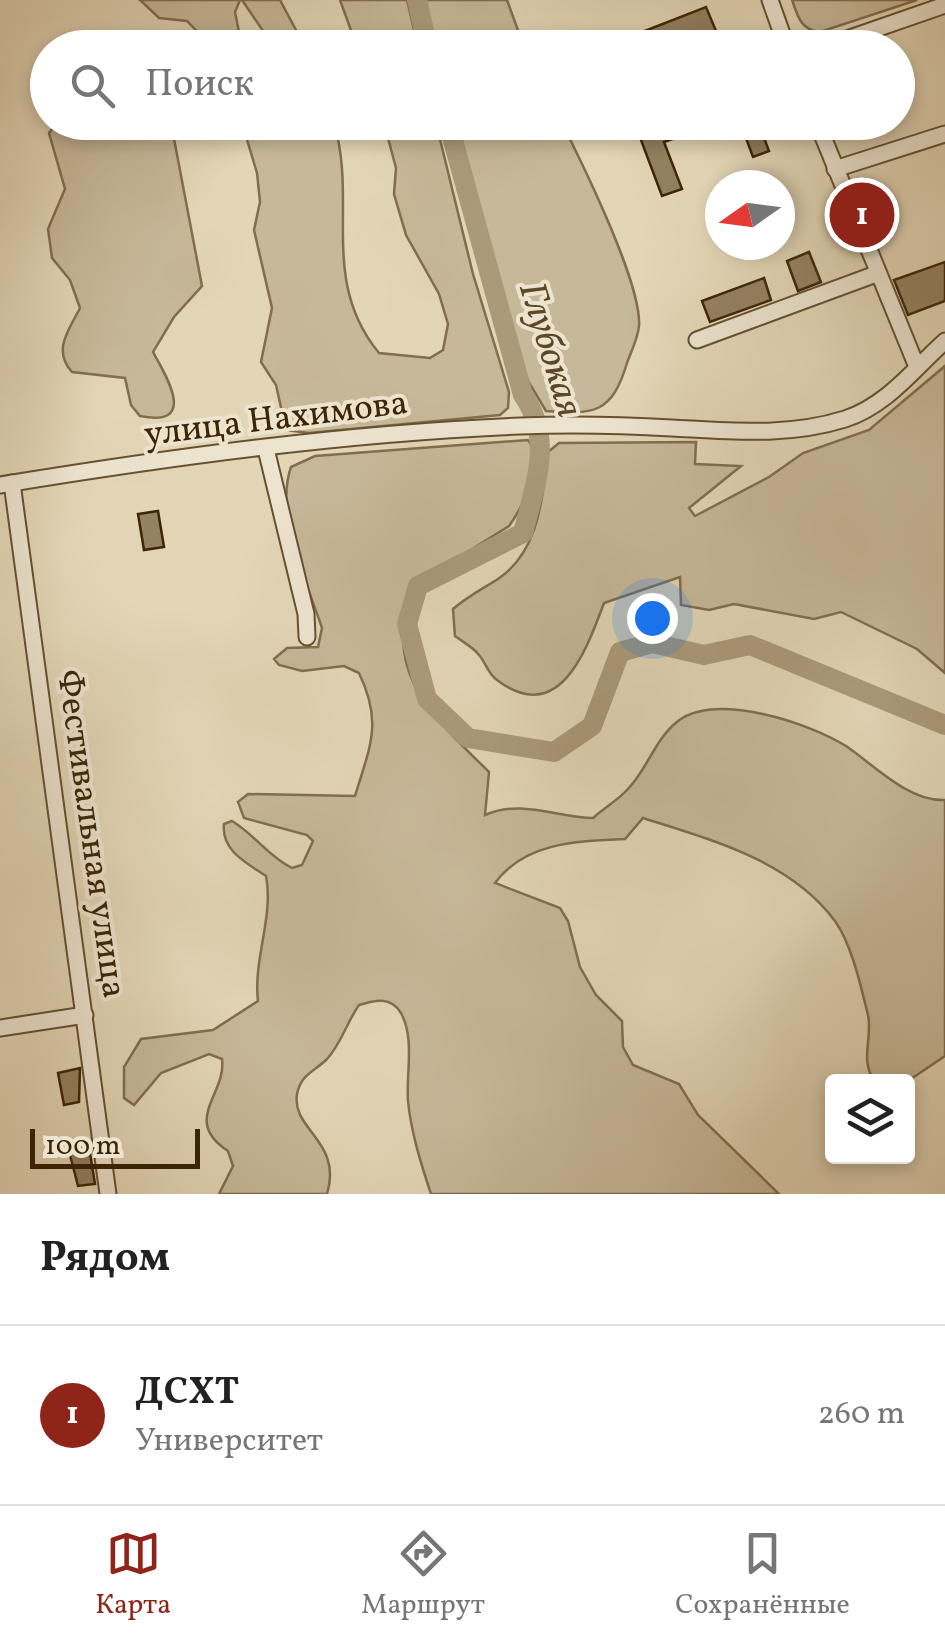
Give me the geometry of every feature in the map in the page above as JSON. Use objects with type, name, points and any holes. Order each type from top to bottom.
[{"type":"street","points":[[770,0],[781,30]]},
{"type":"street","points":[[871,30],[945,4]]},
{"type":"street","points":[[835,169],[945,134]]},
{"type":"street","points":[[824,140],[917,367]]},
{"type":"street","points":[[696,340],[876,274]]},
{"type":"street","name":"улица Нахимова","points":[[6,484],[266,449],[519,426],[782,431],[853,416],[884,398],[945,341]]},
{"type":"street","points":[[266,449],[304,601],[307,637]]},
{"type":"street","name":"Фестивальная улица","points":[[6,484],[108,1194]]},
{"type":"street","points":[[0,1028],[85,1015]]},
{"type":"shaded area","points":[[140,0],[240,0],[235,12],[239,30],[196,30],[187,21],[159,18]]},
{"type":"shaded area","points":[[242,0],[280,0],[296,30],[262,30]]},
{"type":"shaded area","points":[[340,0],[407,0],[414,30],[351,30]]},
{"type":"shaded area","points":[[424,0],[507,0],[518,30],[431,30]]},
{"type":"shaded area","points":[[792,0],[917,0],[826,30],[812,30],[798,17]]},
{"type":"shaded area","points":[[51,140],[174,140],[202,286],[174,317],[153,352],[174,398],[168,415],[140,416],[131,405],[125,378],[72,372],[66,364],[64,340],[80,308],[70,280],[52,258],[48,229],[65,189]]},
{"type":"shaded area","points":[[247,140],[337,140],[343,182],[345,269],[350,298],[361,325],[379,353],[430,358],[443,350],[448,324],[439,294],[406,235],[394,194],[396,168],[389,140],[440,140],[473,274],[509,392],[508,408],[500,415],[309,433],[286,430],[276,385],[261,362],[272,308],[254,230],[260,202]]},
{"type":"shaded area","points":[[459,140],[570,140],[631,283],[639,326],[621,380],[608,401],[589,411],[546,411],[525,376]]},
{"type":"shaded area","points":[[945,366],[945,673],[917,649],[841,612],[814,619],[734,604],[709,610],[681,605],[680,577],[604,603],[589,641],[568,676],[554,689],[538,695],[519,692],[497,680],[477,652],[455,636],[453,609],[498,579],[523,554],[536,522],[548,452],[559,443],[696,442],[695,464],[741,466],[689,508],[695,516],[769,477],[803,453],[869,430]]},
{"type":"shaded area","points":[[528,440],[533,449],[533,471],[526,496],[509,526],[414,585],[405,616],[403,643],[417,690],[449,732],[489,772],[485,815],[498,810],[525,809],[593,818],[628,789],[670,728],[695,713],[716,709],[763,714],[810,728],[846,746],[905,789],[945,800],[945,1056],[915,1076],[870,1074],[868,1015],[841,931],[817,900],[796,882],[748,855],[643,818],[625,839],[554,846],[521,859],[495,883],[560,908],[568,921],[580,967],[596,995],[622,1021],[623,1047],[633,1065],[679,1084],[698,1115],[779,1194],[431,1194],[409,1113],[409,1045],[405,1023],[397,1008],[382,1001],[359,1005],[332,1053],[305,1078],[297,1094],[301,1117],[328,1161],[327,1194],[219,1194],[233,1166],[228,1151],[214,1140],[207,1117],[222,1072],[222,1059],[209,1054],[161,1073],[134,1105],[124,1098],[124,1067],[141,1039],[213,1030],[258,1001],[266,876],[231,849],[224,824],[232,821],[292,868],[302,865],[313,841],[307,835],[244,818],[238,802],[248,794],[355,796],[365,763],[372,734],[371,706],[359,673],[344,666],[302,671],[279,665],[274,659],[287,648],[318,647],[322,628],[301,570],[287,506],[291,467],[315,456]]},
{"type":"building","points":[[706,7],[716,30],[647,30]]},
{"type":"building","points":[[641,140],[670,140],[664,142],[682,189],[662,196]]},
{"type":"building","points":[[747,140],[765,140],[769,151],[753,157]]},
{"type":"building","points":[[809,252],[821,282],[798,291],[787,261]]},
{"type":"building","points":[[945,262],[945,301],[908,315],[894,280]]},
{"type":"building","points":[[764,278],[771,300],[710,322],[702,301]]},
{"type":"building","points":[[158,511],[164,547],[144,550],[138,514]]},
{"type":"building","points":[[80,1068],[79,1102],[64,1105],[58,1073]]},
{"type":"building","points":[[89,1147],[95,1184],[78,1186],[69,1151]]},
{"type":"waterway","name":"Глубокая","points":[[417,0],[424,30]]},
{"type":"waterway","name":"Глубокая","points":[[453,140],[540,445],[523,533],[418,586],[407,624],[427,699],[468,738],[554,752],[592,726],[620,652],[652,643],[704,655],[750,645],[945,725]]},
{"type":"place","name":"ДСХТ","points":[[862,215]]}]
